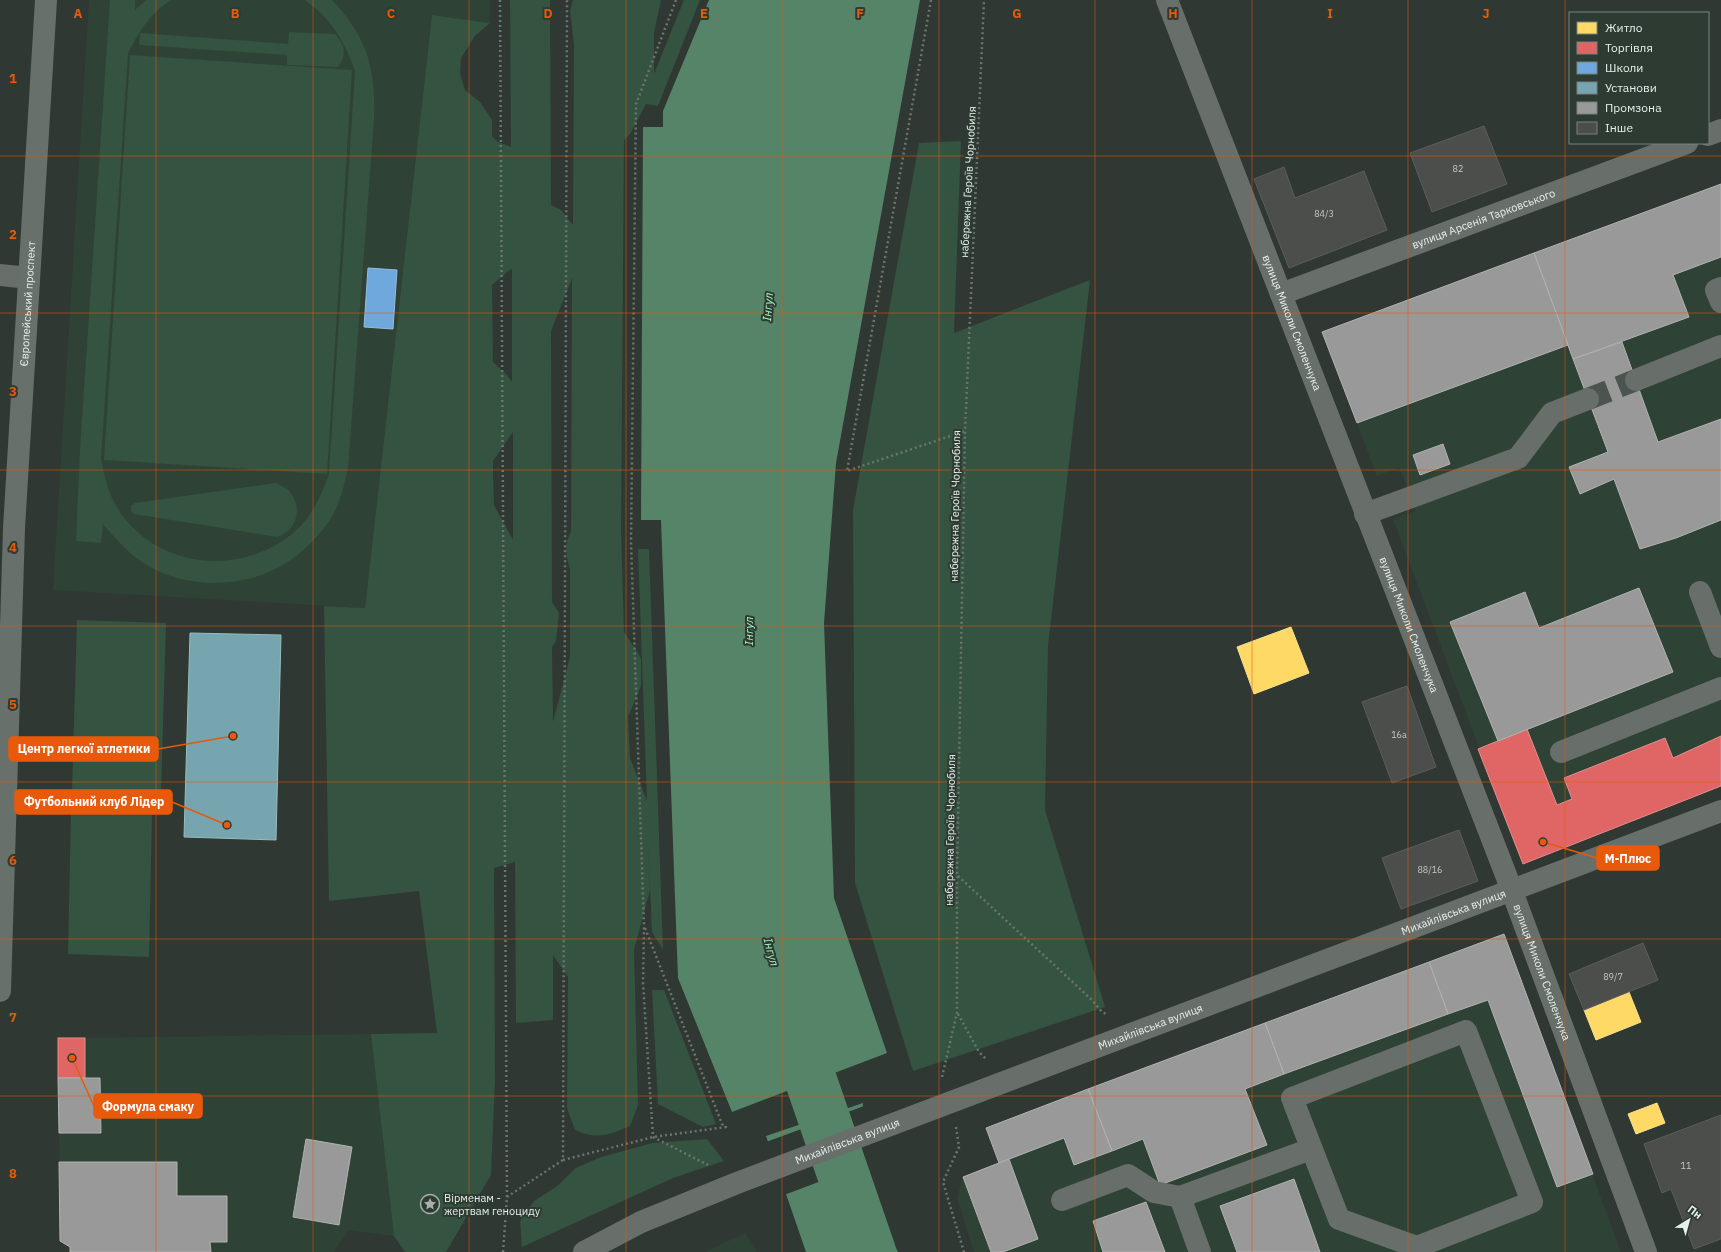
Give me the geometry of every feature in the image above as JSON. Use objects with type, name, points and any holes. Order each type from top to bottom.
[{"type":"main road","name":"Європейський проспект","points":[[0,991],[14,528],[46,0]]},
{"type":"street","name":"вулиця Миколи Смоленчука","points":[[1167,0],[1512,890],[1646,1252]]},
{"type":"street","points":[[1709,135],[1721,130]]},
{"type":"street","name":"вулиця Арсенія Тарковського","points":[[1281,294],[1684,144]]},
{"type":"street","points":[[0,275],[29,278]]},
{"type":"street","points":[[1721,288],[1716,290],[1721,302]]},
{"type":"street","points":[[1636,380],[1721,346]]},
{"type":"street","points":[[1365,514],[1518,458],[1552,413],[1588,399]]},
{"type":"street","points":[[1700,592],[1721,647]]},
{"type":"street","points":[[1561,752],[1721,688]]},
{"type":"street","name":"Михайлівська вулиця","points":[[584,1252],[641,1222],[738,1183],[1721,811]]},
{"type":"street","points":[[1466,1031],[1532,1202],[1417,1247],[1339,1218],[1311,1148],[1292,1098],[1466,1031]]},
{"type":"street","points":[[1062,1200],[1128,1175],[1154,1192],[1180,1197],[1311,1148]]},
{"type":"street","points":[[1180,1197],[1200,1252]]},
{"type":"path","points":[[500,0],[507,1197],[503,1252]]},
{"type":"path","points":[[563,1160],[567,0]]},
{"type":"path","points":[[653,1137],[643,983],[644,926],[631,542],[636,104],[676,0]]},
{"type":"path","points":[[931,0],[847,471],[964,431]]},
{"type":"path","name":"набережна Героїв Чорнобиля","points":[[947,1104],[957,1013],[957,876],[964,431],[984,0]]},
{"type":"path","points":[[37,799],[166,803]]},
{"type":"path","points":[[957,876],[1092,1000],[1102,1012],[1115,1018]]},
{"type":"path","points":[[507,1197],[563,1160],[653,1137],[726,1127],[722,1124],[644,926]]},
{"type":"path","points":[[957,1013],[980,1052],[988,1061]]},
{"type":"path","points":[[947,1104],[959,1147],[943,1182],[964,1252]]},
{"type":"path","points":[[653,1137],[709,1166]]},
{"type":"shaded area","points":[[89,0],[490,0],[490,23],[432,15],[365,608],[53,590]]},
{"type":"shaded area","points":[[110,0],[135,0],[135,10],[146,0],[171,0],[151,17],[136,38],[128,53],[101,459],[106,480],[114,502],[130,524],[149,541],[172,553],[196,560],[222,561],[247,557],[271,548],[293,533],[306,520],[323,490],[329,474],[355,71],[336,31],[323,15],[305,0],[332,0],[354,27],[367,54],[371,69],[374,119],[348,468],[345,481],[339,501],[330,520],[304,550],[280,567],[255,577],[239,581],[205,583],[189,581],[157,570],[131,554],[103,524],[101,543],[76,541],[80,450]]},
{"type":"shaded area","points":[[510,0],[550,0],[551,205],[561,210],[573,225],[574,46],[570,10],[573,0],[661,0],[654,33],[654,74],[684,0],[700,0],[658,106],[646,104],[630,134],[624,140],[621,530],[624,632],[641,658],[641,686],[628,717],[630,758],[647,801],[638,549],[649,549],[663,950],[652,932],[648,838],[650,890],[634,950],[638,1105],[630,1126],[623,1129],[597,1136],[575,1130],[567,1108],[568,977],[553,955],[553,1020],[516,1023],[515,862],[494,868],[495,1079],[491,1175],[446,1252],[405,1252],[394,1236],[371,1034],[437,1033],[419,891],[329,901],[324,606],[365,608],[432,15],[490,23],[475,36],[461,58],[460,74],[465,90],[480,102],[492,120],[492,136],[498,142],[511,147]],"holes":[[[511,269],[512,270],[512,382],[493,362],[492,285]],[[572,278],[571,532],[567,541],[566,550],[570,569],[570,657],[553,722],[552,647],[556,641],[559,613],[552,602],[551,331]],[[513,432],[513,540],[494,505],[493,461]]]},
{"type":"shaded area","points":[[289,32],[335,34],[341,42],[344,50],[341,63],[338,67],[287,65],[287,55],[139,45],[140,33],[288,44]]},
{"type":"shaded area","points":[[130,55],[352,70],[327,474],[104,460]]},
{"type":"shaded area","points":[[961,141],[954,333],[1090,280],[1048,646],[1045,810],[1105,1007],[913,1071],[855,883],[853,510],[919,143]]},
{"type":"shaded area","points":[[1721,184],[1721,786],[1523,864],[1393,519],[1415,511],[1411,497],[1399,468],[1377,476],[1322,332]]},
{"type":"shaded area","points":[[276,483],[287,489],[291,494],[297,510],[295,521],[292,526],[287,532],[277,537],[134,514],[131,511],[131,506],[135,503]]},
{"type":"shaded area","points":[[77,620],[166,623],[161,793],[72,790]]},
{"type":"shaded area","points":[[71,810],[152,813],[149,957],[68,954]]},
{"type":"shaded area","points":[[1504,934],[1621,1252],[974,1252],[957,1198],[963,1177],[999,1163],[986,1128]]},
{"type":"shaded area","points":[[652,990],[664,990],[716,1124],[703,1127],[658,1104]]},
{"type":"shaded area","points":[[371,1034],[394,1236],[349,1230],[334,1252],[70,1252],[70,1247],[60,1241],[59,1124],[85,1038]]},
{"type":"shaded area","points":[[707,1139],[724,1161],[673,1178],[522,1247],[520,1221],[534,1201],[556,1187],[576,1168],[601,1157],[652,1143]]},
{"type":"shaded area","points":[[745,1233],[757,1252],[705,1252]]},
{"type":"water","points":[[709,0],[920,0],[836,463],[824,623],[834,898],[887,1053],[732,1112],[678,978],[661,520],[641,520],[643,127],[663,127],[663,111]]},
{"type":"water","points":[[863,1103],[859,1172],[898,1252],[806,1252],[766,1136]]},
{"type":"pier","points":[[864,1106],[861,1166],[784,1195],[766,1142]]},
{"type":"building: Житло","points":[[1291,627],[1309,673],[1254,694],[1237,647]]},
{"type":"building: Житло","points":[[1629,992],[1641,1022],[1596,1040],[1584,1010]]},
{"type":"building: Житло","points":[[1657,1103],[1665,1123],[1636,1134],[1628,1114]]},
{"type":"building: Торгівля","points":[[1527,729],[1557,805],[1572,799],[1564,778],[1665,738],[1673,758],[1721,736],[1721,786],[1523,864],[1478,749]]},
{"type":"building: Торгівля","points":[[58,1038],[85,1038],[85,1078],[58,1078]]},
{"type":"building: Школи","points":[[368,268],[397,270],[393,329],[364,327]]},
{"type":"building: Установи","points":[[190,633],[281,635],[276,840],[184,837]]},
{"type":"building: Промзона","points":[[1721,184],[1721,257],[1673,275],[1689,317],[1573,359],[1534,253]]},
{"type":"building: Промзона","points":[[1534,253],[1568,345],[1357,423],[1322,332]]},
{"type":"building: Промзона","points":[[1622,342],[1658,442],[1721,419],[1721,520],[1676,538],[1640,549],[1614,479],[1580,494],[1569,467],[1608,452],[1573,359]]},
{"type":"building: Промзона","points":[[1443,444],[1450,464],[1420,475],[1413,455]]},
{"type":"building: Промзона","points":[[1639,588],[1673,672],[1498,741],[1450,622],[1525,592],[1539,628]]},
{"type":"building: Промзона","points":[[1504,934],[1593,1174],[1557,1187],[1488,1000],[1448,1014],[1429,962]]},
{"type":"building: Промзона","points":[[1429,962],[1448,1014],[1284,1074],[1265,1023]]},
{"type":"building: Промзона","points":[[1265,1023],[1284,1074],[1245,1089],[1267,1145],[1160,1185],[1143,1139],[1112,1151],[1088,1089]]},
{"type":"building: Промзона","points":[[58,1078],[100,1078],[101,1133],[59,1133]]},
{"type":"building: Промзона","points":[[1088,1089],[1112,1151],[1074,1165],[1064,1138],[999,1163],[986,1128]]},
{"type":"building: Промзона","points":[[306,1139],[352,1147],[339,1225],[293,1217]]},
{"type":"building: Промзона","points":[[1009,1159],[1038,1239],[1003,1252],[991,1252],[963,1177]]},
{"type":"building: Промзона","points":[[59,1162],[177,1162],[177,1196],[227,1196],[227,1242],[210,1242],[211,1252],[70,1252],[70,1247],[60,1241]]},
{"type":"building: Промзона","points":[[1294,1179],[1320,1252],[1237,1252],[1220,1206]]},
{"type":"building: Промзона","points":[[1146,1202],[1165,1252],[1103,1252],[1093,1221]]},
{"type":"building: Інше","points":[[1484,126],[1507,184],[1432,212],[1410,153]]},
{"type":"building: Інше","points":[[1284,167],[1295,198],[1364,171],[1387,230],[1289,268],[1254,179]]},
{"type":"building: Інше","points":[[1407,686],[1436,767],[1392,783],[1362,702]]},
{"type":"building: Інше","points":[[1459,830],[1478,881],[1401,909],[1382,858]]},
{"type":"building: Інше","points":[[1643,943],[1658,980],[1584,1010],[1569,974]]},
{"type":"building: Інше","points":[[1721,1115],[1721,1239],[1694,1249],[1671,1189],[1662,1193],[1644,1144]]},
{"type":"waterway","name":"Інгул","points":[[788,1014],[870,1252]]},
{"type":"tunnel","points":[[1588,399],[1636,380]]},
{"type":"place","name":"Центр легкої атлетики","points":[[233,736]]},
{"type":"place","name":"Футбольний клуб Лідер","points":[[227,825]]},
{"type":"place","name":"М-Плюс","points":[[1543,842]]},
{"type":"place","name":"Формула смаку","points":[[72,1058]]},
{"type":"place","name":"Вірменам - жертвам геноциду","points":[[430,1204]]}]
